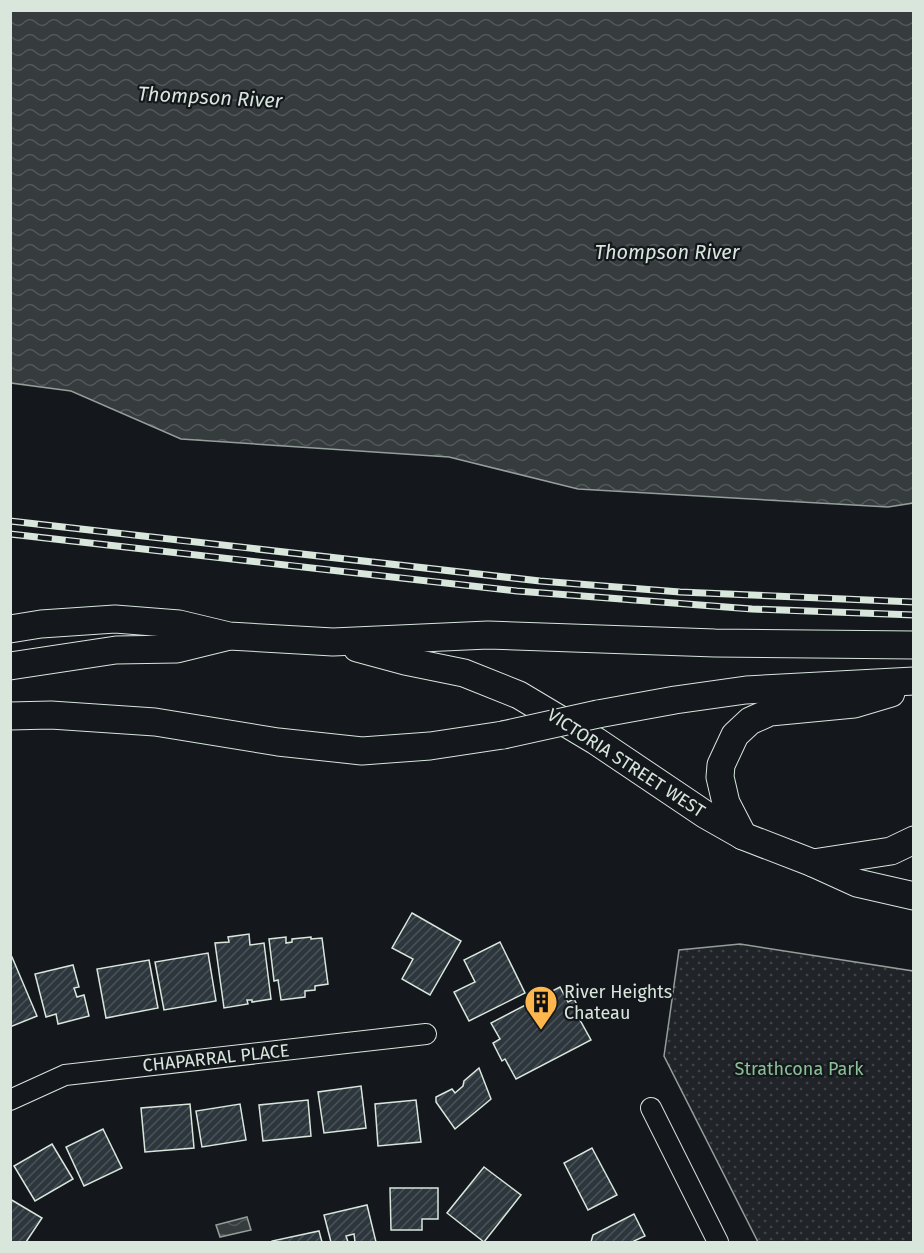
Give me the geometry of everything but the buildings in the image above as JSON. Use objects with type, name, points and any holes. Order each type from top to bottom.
[{"type":"main road","name":"VICTORIA STREET WEST","points":[[10,629],[41,624],[115,619],[179,624],[229,636],[333,642],[488,635],[715,643],[914,645]]},
{"type":"main road","name":"VICTORIA STREET WEST","points":[[10,666],[116,650],[177,649],[229,636]]},
{"type":"main road","name":"VICTORIA STREET WEST","points":[[333,642],[405,661],[464,673],[519,695],[596,741],[706,815],[743,836],[857,883],[914,896]]},
{"type":"main road","points":[[743,836],[726,803],[720,777],[726,750],[742,728],[750,721],[770,712],[854,704],[914,684]]},
{"type":"main road","points":[[10,716],[51,715],[155,722],[278,742],[362,751],[430,746],[503,735],[598,714],[746,690],[914,684]]},
{"type":"main road","points":[[813,863],[891,851],[914,840]]},
{"type":"street","name":"CHAPARRAL PLACE","points":[[10,1100],[65,1075],[426,1034]]},
{"type":"street","points":[[651,1108],[718,1242]]},
{"type":"green space","name":"Strathcona Park","points":[[740,944],[913,971],[913,1242],[758,1242],[664,1056],[679,950]]},
{"type":"water","name":"Thompson River","points":[[11,10],[913,11],[913,503],[888,507],[578,489],[449,457],[181,439],[71,391],[11,383]]},
{"type":"water","points":[[247,1217],[251,1230],[220,1237],[216,1225]]},
{"type":"railway","points":[[10,521],[540,581],[680,592],[914,602]]},
{"type":"railway","points":[[10,534],[517,591],[752,609],[914,615]]},
{"type":"place","name":"River Heights Chateau","points":[[541,1031]]}]
